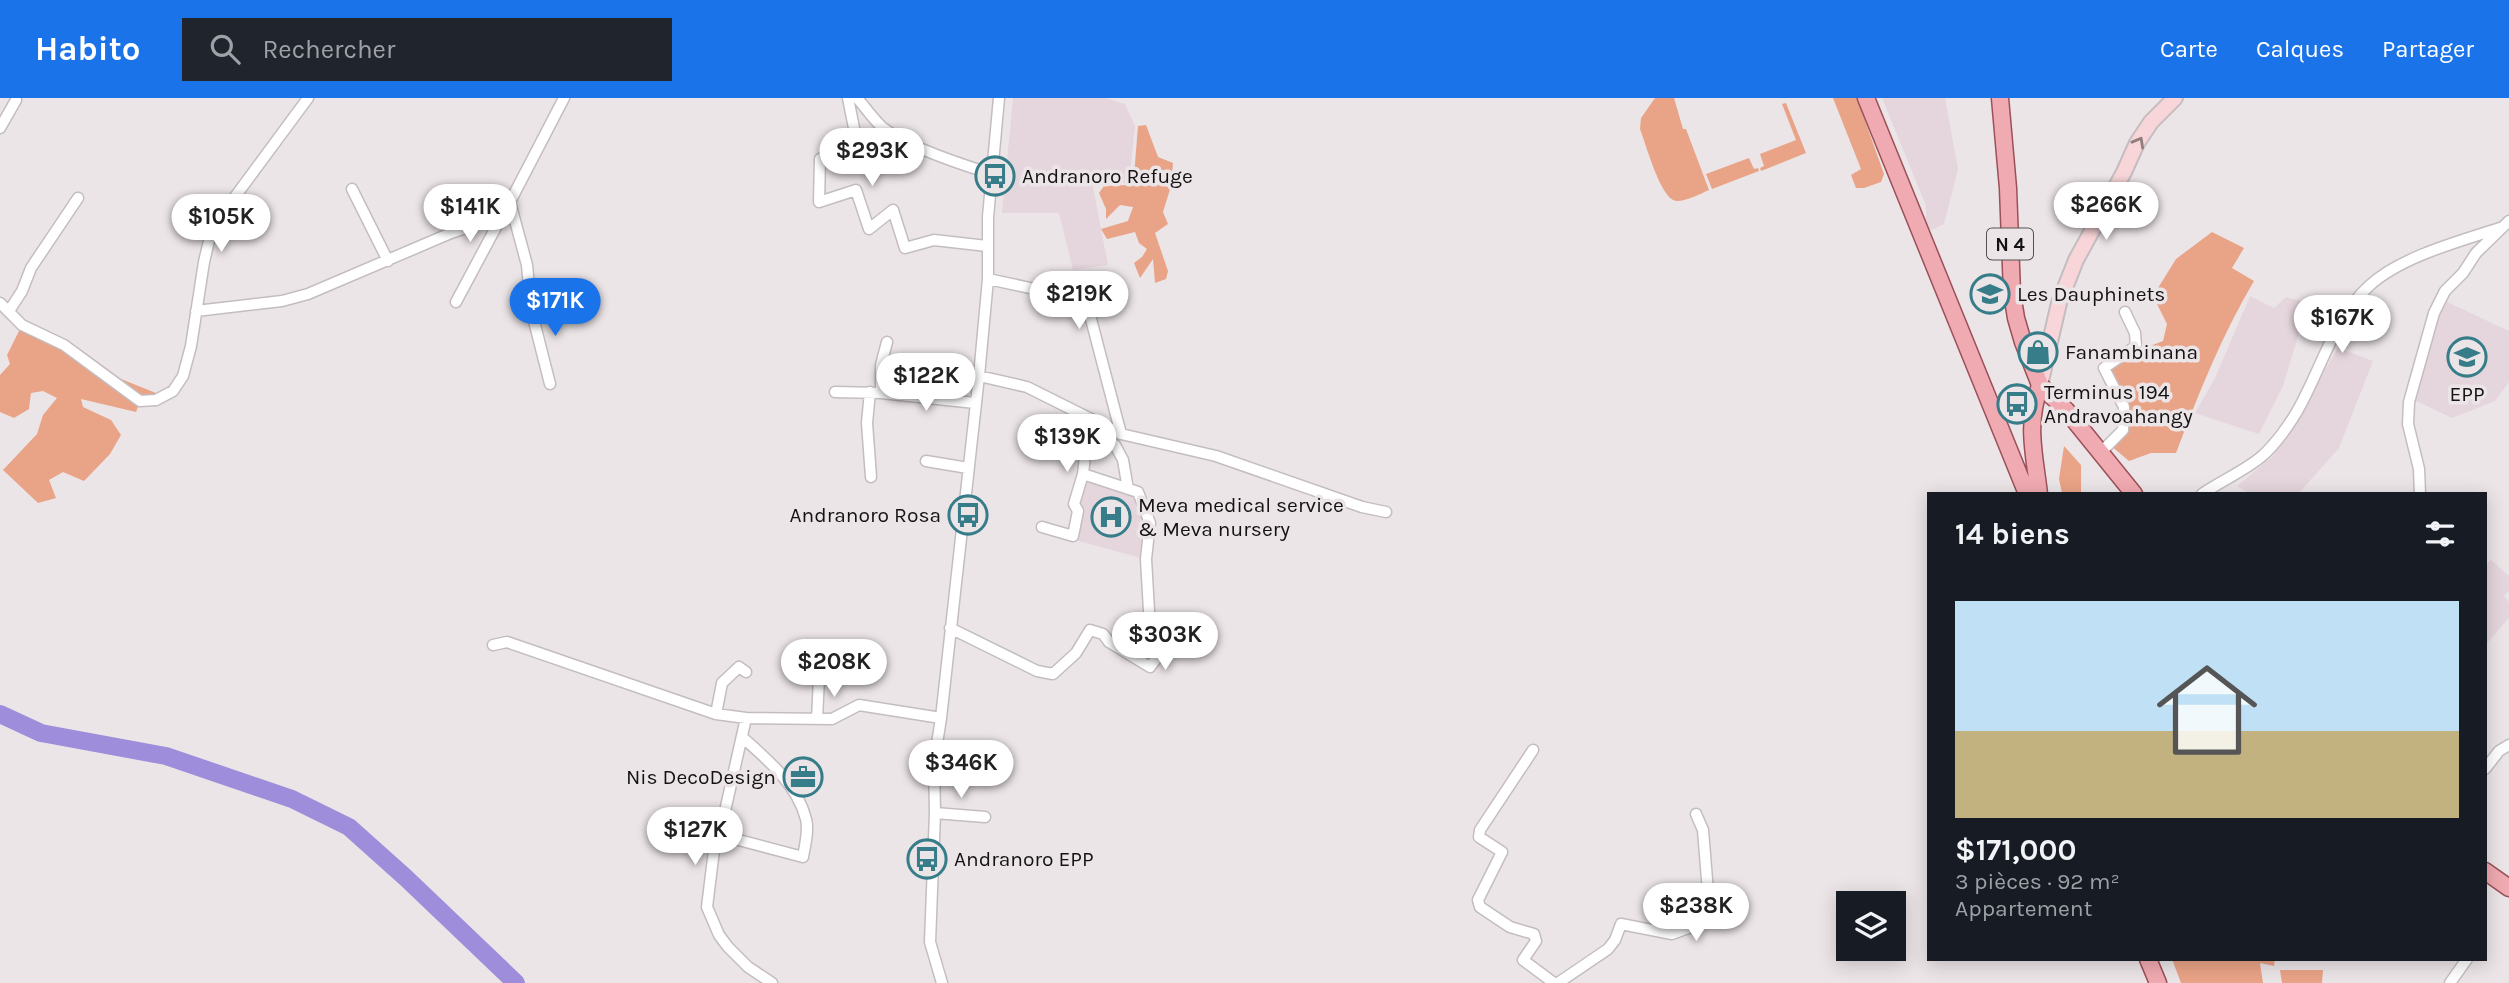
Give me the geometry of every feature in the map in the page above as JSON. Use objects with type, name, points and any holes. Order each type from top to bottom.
[{"type":"main road","points":[[1866,98],[2026,492]]},
{"type":"main road","name":"N 4","points":[[2000,98],[2014,305],[2023,342],[2040,385],[2066,410],[2132,492]]},
{"type":"main road","points":[[2039,492],[2031,426],[2032,408],[2040,385]]},
{"type":"main road","points":[[2487,877],[2509,888]]},
{"type":"main road","points":[[2149,961],[2158,983]]},
{"type":"street","points":[[0,303],[22,325],[64,345],[140,401],[156,400],[173,391],[183,376],[212,228],[307,98]]},
{"type":"street","points":[[456,302],[564,98]]},
{"type":"street","points":[[848,98],[857,144],[820,159],[819,202],[856,190],[869,229],[892,210],[905,248],[934,240],[987,246]]},
{"type":"street","points":[[858,98],[883,128],[944,157],[992,174]]},
{"type":"street","points":[[942,983],[930,942],[935,813],[934,763],[979,376],[999,98]]},
{"type":"street","points":[[2040,385],[2059,303],[2076,260],[2137,143],[2151,122],[2175,98]]},
{"type":"street","points":[[0,128],[16,99]]},
{"type":"street","points":[[352,189],[388,261]]},
{"type":"street","points":[[9,311],[22,291],[31,268],[78,198]]},
{"type":"street","points":[[196,311],[307,295],[451,233],[495,218],[510,202]]},
{"type":"street","points":[[510,202],[527,265],[531,309],[550,384]]},
{"type":"street","points":[[2205,492],[2261,457],[2274,441],[2299,408],[2342,322],[2369,286],[2381,276],[2438,248],[2505,225]]},
{"type":"street","points":[[2420,492],[2419,469],[2408,424],[2409,402],[2434,313],[2445,291],[2505,225]]},
{"type":"street","points":[[988,279],[1086,300],[1121,433]]},
{"type":"street","points":[[2101,452],[2123,430],[2124,407],[2104,368],[2136,346],[2135,333],[2125,312]]},
{"type":"street","points":[[881,393],[881,365],[887,342]]},
{"type":"street","points":[[979,376],[1027,387],[1121,433],[1216,456],[1362,507],[1386,512]]},
{"type":"street","points":[[835,392],[870,392],[975,403]]},
{"type":"street","points":[[870,392],[867,423],[872,477]]},
{"type":"street","points":[[1042,527],[1073,536],[1078,510],[1074,505],[1093,420]]},
{"type":"street","points":[[1093,420],[1097,429],[1094,436],[1115,445],[1123,460],[1128,489]]},
{"type":"street","points":[[926,461],[968,468]]},
{"type":"street","points":[[950,628],[1037,671],[1053,674],[1076,653],[1090,630],[1103,634],[1109,642],[1150,667],[1156,659],[1150,628],[1146,559],[1150,523],[1138,492],[1083,474]]},
{"type":"street","points":[[493,645],[507,642],[716,714],[746,718],[832,719],[859,705],[941,718]]},
{"type":"street","points":[[716,714],[722,683],[739,667],[746,672]]},
{"type":"street","points":[[817,719],[819,678]]},
{"type":"street","points":[[746,718],[725,811],[716,834],[706,907],[719,935],[728,947],[748,967],[772,983]]},
{"type":"street","points":[[716,834],[803,857],[807,820],[803,811],[774,765],[742,737]]},
{"type":"street","points":[[2487,766],[2499,751],[2509,744]]},
{"type":"street","points":[[1533,750],[1480,830],[1479,837],[1502,852],[1478,900],[1480,907],[1510,927],[1534,934],[1536,941],[1523,960],[1556,983],[1608,949],[1621,925],[1672,934],[1708,921],[1710,917],[1703,830],[1696,814]]},
{"type":"street","points":[[935,813],[985,817]]},
{"type":"street","points":[[2450,983],[2466,961]]},
{"type":"shaded area","points":[[1013,98],[1106,98],[1125,104],[1135,126],[1129,183],[1092,182],[1108,265],[1073,270],[1059,213],[1002,213]]},
{"type":"shaded area","points":[[1655,98],[1674,98],[1683,129],[1686,129],[1709,190],[1677,201],[1665,192],[1640,129],[1641,118]]},
{"type":"shaded area","points":[[1833,98],[1857,98],[1884,174],[1881,182],[1856,188],[1851,175],[1861,169]]},
{"type":"shaded area","points":[[1882,98],[1945,98],[1958,169],[1944,224],[1932,230],[1926,229],[1926,206]]},
{"type":"shaded area","points":[[1786,103],[1806,153],[1761,171],[1760,168],[1764,166],[1760,154],[1796,140],[1782,104]]},
{"type":"shaded area","points":[[1146,125],[1158,157],[1173,163],[1171,186],[1163,212],[1168,224],[1155,233],[1168,271],[1166,279],[1155,283],[1153,259],[1140,278],[1134,263],[1147,249],[1139,243],[1135,232],[1107,239],[1101,229],[1128,221],[1133,207],[1120,205],[1106,219],[1106,209],[1099,193],[1104,186],[1128,185],[1134,176],[1138,126]]},
{"type":"shaded area","points":[[1749,158],[1754,169],[1758,168],[1759,171],[1712,189],[1706,174]]},
{"type":"shaded area","points":[[2212,232],[2244,248],[2232,268],[2254,281],[2221,344],[2176,453],[2151,453],[2129,461],[2109,444],[2126,428],[2124,407],[2105,370],[2132,353],[2163,341],[2167,324],[2153,296],[2176,259]]},
{"type":"shaded area","name":"Les Dauphinets","points":[[1980,285],[1998,285],[1999,303],[1981,303]]},
{"type":"shaded area","points":[[2250,296],[2274,308],[2286,297],[2308,303],[2283,386],[2259,434],[2195,413],[2215,378]]},
{"type":"shaded area","name":"EPP","points":[[2443,300],[2509,331],[2509,382],[2495,401],[2452,418],[2412,399]]},
{"type":"shaded area","points":[[22,325],[84,352],[121,379],[156,393],[140,401],[136,412],[81,399],[83,407],[111,420],[121,435],[110,454],[84,481],[63,472],[49,480],[56,498],[38,503],[3,470],[37,434],[43,415],[57,398],[43,391],[31,393],[29,409],[14,418],[0,412],[0,375],[10,364],[7,355]]},
{"type":"shaded area","points":[[2338,348],[2373,361],[2339,448],[2300,492],[2246,492],[2237,486],[2272,457]]},
{"type":"shaded area","points":[[2064,446],[2081,465],[2081,492],[2062,492],[2059,479]]},
{"type":"shaded area","name":"Meva medical service & Meva nursery","points":[[1086,479],[1124,495],[1133,495],[1145,524],[1141,558],[1075,540],[1078,504]]},
{"type":"shaded area","points":[[2491,560],[2509,576],[2509,591],[2504,596],[2509,602],[2509,618],[2487,643],[2487,563]]},
{"type":"shaded area","points":[[2173,961],[2275,961],[2274,966],[2260,963],[2263,983],[2181,983]]},
{"type":"shaded area","points":[[2280,970],[2323,970],[2322,983],[2282,983]]},
{"type":"waterway","points":[[0,714],[41,733],[166,756],[292,799],[349,827],[516,983]]},
{"type":"place","name":"Andranoro Refuge","points":[[995,176]]},
{"type":"place","name":"Les Dauphinets","points":[[1990,294]]},
{"type":"place","name":"Fanambinana","points":[[2038,352]]},
{"type":"place","name":"EPP","points":[[2467,357]]},
{"type":"place","name":"Terminus 194 Andravoahangy","points":[[2017,404]]},
{"type":"place","name":"Andranoro Rosa","points":[[968,515]]},
{"type":"place","name":"Meva medical service & Meva nursery","points":[[1111,517]]},
{"type":"place","name":"Nis DecoDesign","points":[[803,777]]},
{"type":"place","name":"Andranoro EPP","points":[[927,859]]}]
